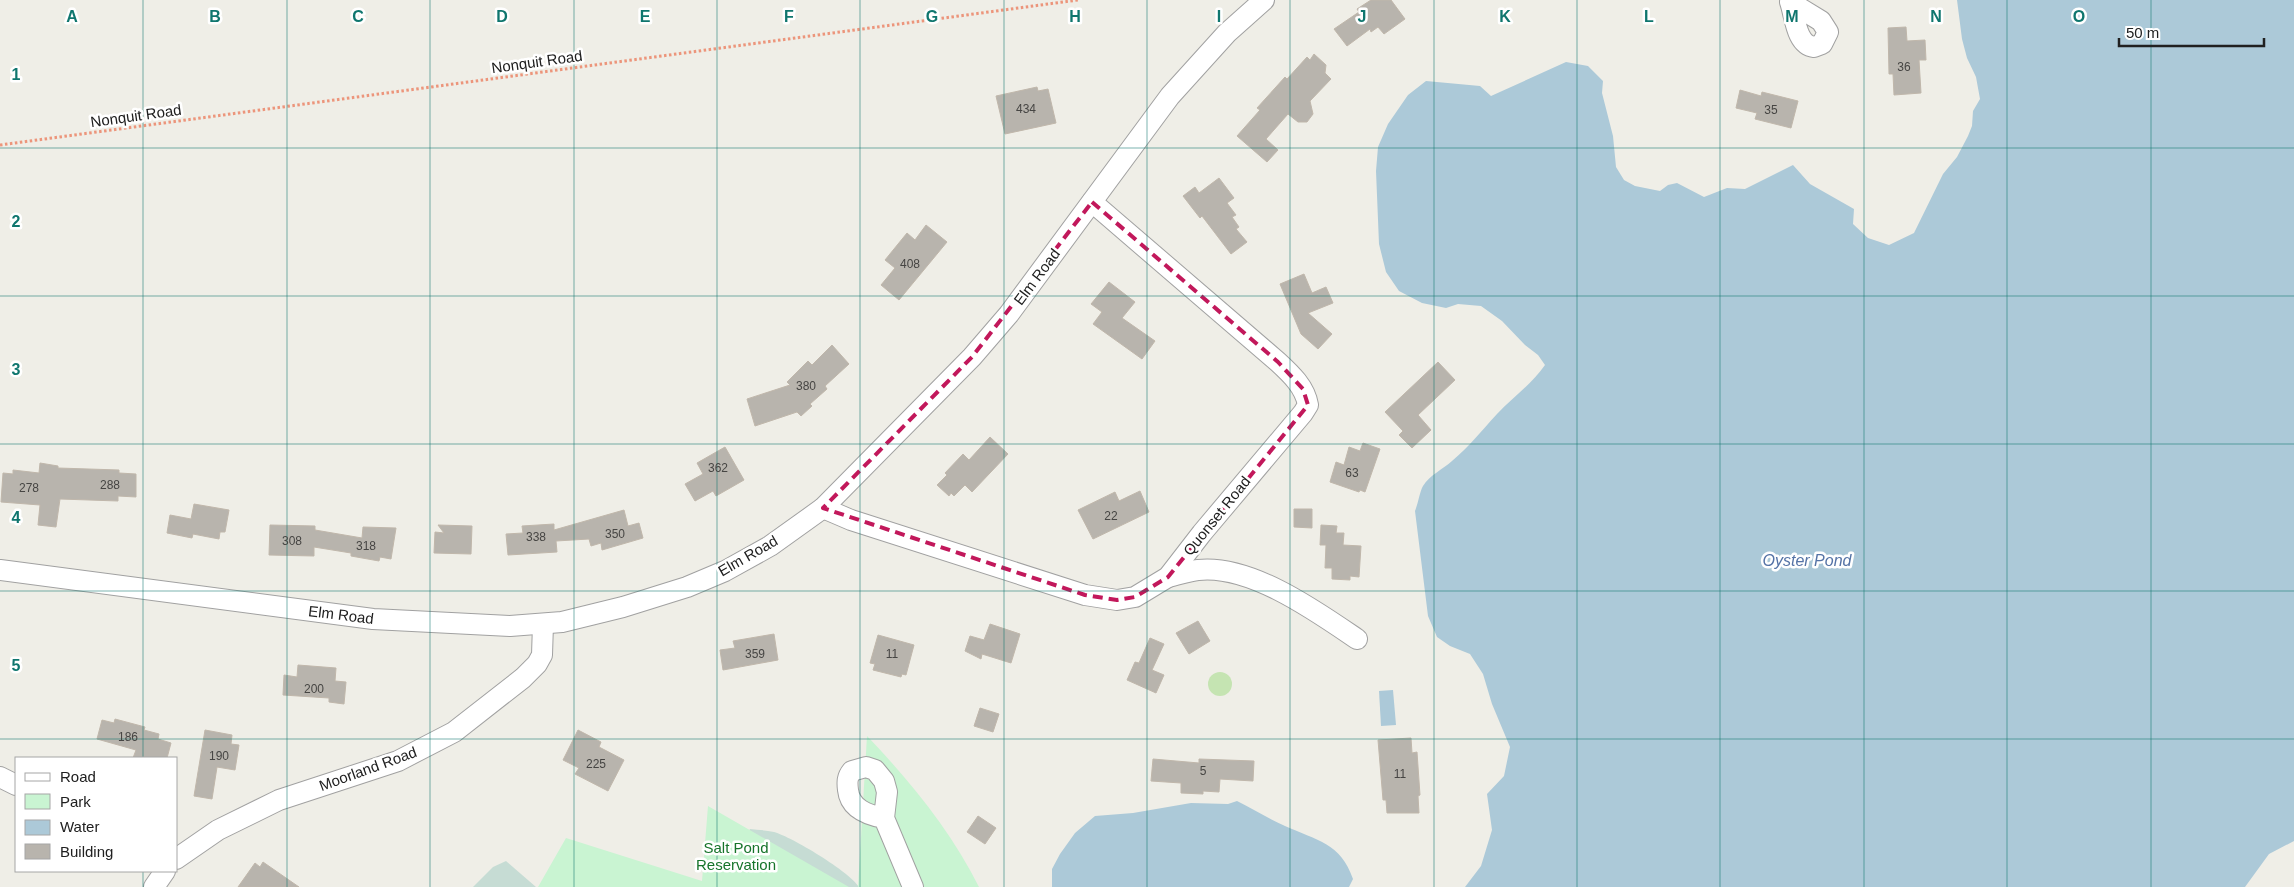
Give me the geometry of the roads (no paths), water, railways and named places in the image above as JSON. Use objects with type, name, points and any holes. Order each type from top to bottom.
[{"type":"street","name":"Elm Road","points":[[0,570],[373,620],[497,626],[543,624],[623,607],[694,584],[725,571],[770,546],[823,508],[972,357],[1009,314],[1170,96],[1227,33],[1264,0]]},
{"type":"street","name":"Quonset Road","points":[[823,508],[851,520],[1085,595],[1117,600],[1135,597],[1168,577],[1202,533],[1303,413],[1308,405],[1307,398],[1303,389],[1278,362],[1092,202]]},
{"type":"street","points":[[1168,577],[1198,570],[1224,572],[1249,579],[1289,595],[1315,610],[1357,639]]},
{"type":"street","name":"Moorland Road","points":[[178,861],[218,830],[279,800],[398,762],[454,732],[523,678],[537,664],[542,654],[543,624]]},
{"type":"street","points":[[0,777],[15,785]]},
{"type":"street","points":[[884,818],[913,887]]},
{"type":"water","name":"Oyster Pond","points":[[1957,0],[2294,0],[2294,841],[2269,854],[2245,887],[1465,887],[1481,866],[1492,830],[1487,794],[1504,776],[1510,747],[1492,704],[1483,674],[1470,654],[1450,646],[1437,637],[1428,616],[1415,511],[1422,488],[1426,482],[1464,450],[1545,365],[1538,355],[1525,345],[1502,321],[1481,306],[1458,304],[1446,308],[1422,303],[1399,291],[1386,272],[1379,244],[1376,171],[1378,147],[1388,124],[1408,95],[1426,81],[1480,86],[1491,96],[1566,62],[1588,66],[1603,81],[1602,93],[1613,136],[1616,167],[1624,180],[1635,186],[1660,191],[1668,185],[1677,183],[1704,197],[1727,188],[1745,189],[1793,165],[1810,184],[1854,209],[1853,224],[1868,238],[1889,245],[1914,233],[1943,174],[1957,157],[1968,136],[1972,126],[1973,111],[1980,99],[1976,77],[1967,58],[1962,39]]},
{"type":"water","points":[[1393,690],[1396,725],[1381,726],[1379,691]]},
{"type":"water","points":[[1237,801],[1279,823],[1317,839],[1334,850],[1348,867],[1353,879],[1349,887],[1052,887],[1052,869],[1060,854],[1075,833],[1095,816],[1133,813],[1191,803],[1228,804]]},
{"type":"park label","name":"Salt Pond Reservation","points":[[736,856]]}]
